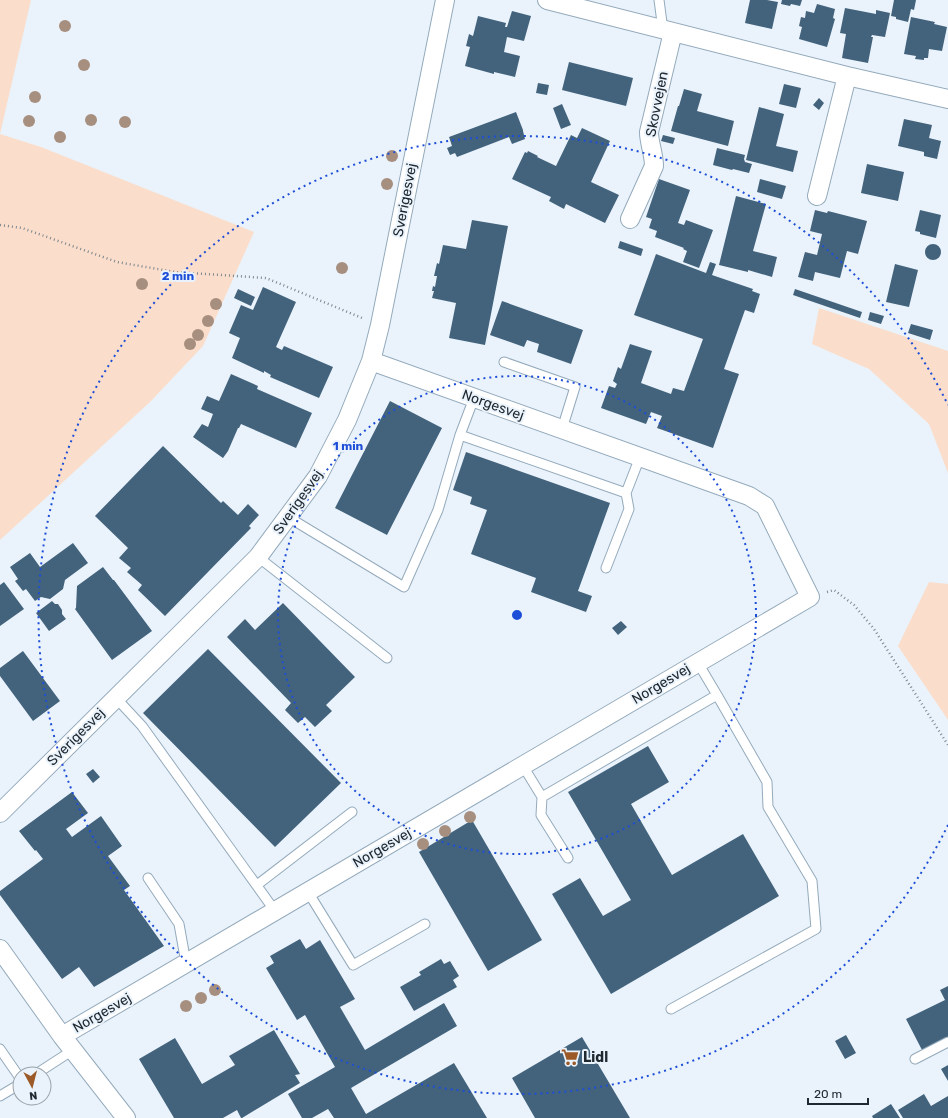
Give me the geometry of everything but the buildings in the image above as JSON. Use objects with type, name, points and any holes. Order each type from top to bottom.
[{"type":"street","name":"Sverigesvej","points":[[0,813],[258,557],[318,476],[347,420],[371,361],[380,325],[445,0]]},
{"type":"street","points":[[547,0],[847,76],[948,99]]},
{"type":"street","name":"Skovvejen","points":[[630,219],[654,166],[654,158],[649,141],[649,132],[668,31]]},
{"type":"street","points":[[817,196],[847,76]]},
{"type":"street","name":"Norgesvej","points":[[62,1036],[810,597],[765,506],[749,496],[371,361]]},
{"type":"street","points":[[0,949],[62,1036],[126,1118]]},
{"type":"lane","points":[[659,0],[668,31]]},
{"type":"lane","points":[[504,362],[575,387],[562,429]]},
{"type":"lane","points":[[288,516],[404,587],[438,510],[460,435],[474,398]]},
{"type":"lane","points":[[460,435],[626,493]]},
{"type":"lane","points":[[606,568],[629,509],[626,493],[640,457]]},
{"type":"lane","points":[[258,557],[387,658]]},
{"type":"lane","points":[[671,1009],[816,929],[812,881],[768,807],[767,782],[698,663]]},
{"type":"lane","points":[[542,797],[717,696]]},
{"type":"lane","points":[[116,698],[142,726],[275,911]]},
{"type":"lane","points":[[523,766],[542,797],[541,815],[568,858]]},
{"type":"lane","points":[[257,885],[352,812]]},
{"type":"lane","points":[[148,878],[180,924],[186,963]]},
{"type":"lane","points":[[308,892],[353,965],[424,924]]},
{"type":"lane","points":[[915,1059],[948,1042]]},
{"type":"lane","points":[[0,1049],[12,1066]]},
{"type":"lane","points":[[48,1066],[73,1050]]},
{"type":"lane","points":[[0,1096],[12,1089]]},
{"type":"path","points":[[0,224],[22,228],[117,262],[175,272],[266,278],[380,325]]},
{"type":"path","points":[[810,597],[834,590],[854,605],[874,629],[948,745]]},
{"type":"shaded area","points":[[0,0],[31,0],[0,134]]},
{"type":"shaded area","points":[[0,134],[41,147],[254,232],[203,346],[150,402],[0,540]]},
{"type":"shaded area","points":[[819,308],[948,351],[948,473],[929,424],[869,369],[812,344]]},
{"type":"shaded area","points":[[929,582],[948,584],[948,720],[898,646]]},
{"type":"place","name":"Lidl","points":[[570,1057]]}]
